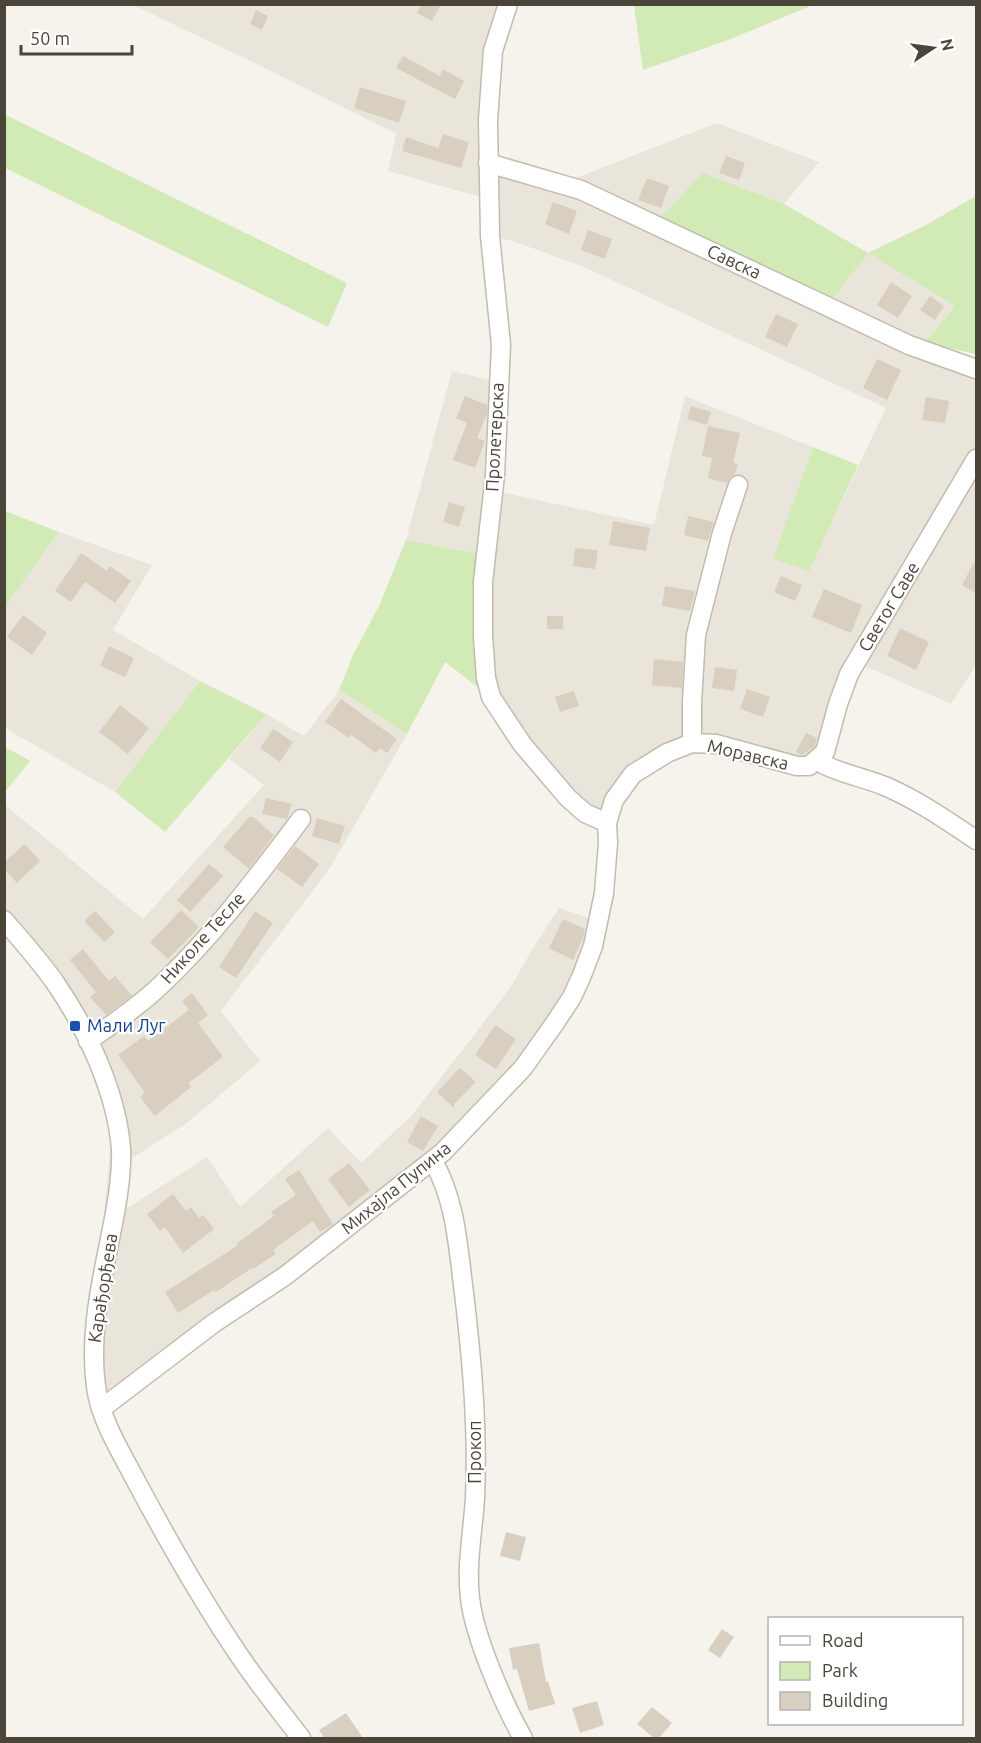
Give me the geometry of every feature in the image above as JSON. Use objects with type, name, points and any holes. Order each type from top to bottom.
[{"type":"street","name":"Пролетерска","points":[[508,4],[498,32],[490,73],[488,163],[490,236],[501,345],[495,475],[483,582],[486,678],[491,698],[522,744],[568,798],[585,813],[607,823]]},
{"type":"street","name":"Савска","points":[[488,163],[581,190],[909,345],[976,369]]},
{"type":"street","name":"Светог Саве","points":[[817,761],[825,752],[849,674],[976,459]]},
{"type":"street","points":[[692,743],[696,634],[722,533],[738,485]]},
{"type":"street","name":"Моравска","points":[[607,823],[614,800],[633,774],[667,753],[692,743],[716,744],[787,764],[809,766],[817,761],[832,770],[853,774],[889,788],[928,808],[976,840]]},
{"type":"street","name":"Николе Тесле","points":[[88,1041],[129,1012],[160,986],[198,947],[237,902],[301,819]]},
{"type":"street","name":"Михајла Пупина","points":[[102,1409],[214,1323],[285,1276],[433,1161],[523,1068],[572,997],[592,946],[604,893],[608,843],[607,823]]},
{"type":"street","name":"Карађорђева","points":[[4,920],[56,984],[88,1041],[115,1112],[121,1155],[120,1183],[94,1334],[94,1368],[102,1409],[121,1452],[152,1511],[213,1614],[252,1674],[301,1738]]},
{"type":"street","name":"Прокоп","points":[[433,1161],[450,1197],[472,1364],[476,1457],[470,1599],[478,1634],[523,1738]]},
{"type":"shaded area","points":[[133,5],[508,5],[498,32],[488,163],[573,179],[717,123],[819,162],[784,204],[703,173],[868,253],[955,306],[925,343],[976,369],[976,665],[951,704],[856,662],[817,761],[692,743],[633,774],[607,823],[585,813],[491,697],[486,555],[406,540],[452,371],[498,382],[500,492],[654,525],[685,396],[813,447],[773,559],[809,570],[886,408],[584,267],[513,241],[498,238],[488,199],[388,171],[396,134]]},
{"type":"shaded area","points":[[59,532],[152,565],[113,630],[200,681],[115,792],[5,728],[5,607]]},
{"type":"shaded area","points":[[339,690],[407,734],[330,868],[221,1011],[260,1061],[187,1123],[121,1165],[115,1216],[207,1157],[240,1207],[328,1128],[361,1163],[411,1116],[464,1048],[512,985],[559,908],[597,921],[572,997],[443,1152],[101,1409],[90,1408],[83,1343],[91,1282],[103,1229],[110,1149],[120,1146],[88,1041],[5,920],[4,804],[143,919],[264,785],[229,759],[266,714],[304,736]]},
{"type":"green space","points":[[634,4],[813,5],[728,40],[643,70]]},
{"type":"green space","points":[[4,114],[347,283],[328,327],[5,168]]},
{"type":"green space","points":[[703,173],[784,204],[868,253],[830,302],[657,221]]},
{"type":"green space","points":[[976,196],[976,354],[925,343],[955,306],[868,253],[928,224]]},
{"type":"green space","points":[[813,447],[858,465],[809,571],[773,559]]},
{"type":"green space","points":[[5,511],[59,532],[5,607]]},
{"type":"green space","points":[[406,540],[486,555],[491,697],[445,662],[407,734],[339,690],[353,655],[379,606]]},
{"type":"green space","points":[[200,681],[266,714],[165,832],[115,792]]},
{"type":"green space","points":[[5,747],[30,761],[5,792]]},
{"type":"building","points":[[422,4],[441,4],[432,21],[417,13]]},
{"type":"building","points":[[256,10],[268,16],[262,30],[250,24]]},
{"type":"building","points":[[403,56],[440,76],[443,69],[464,81],[455,99],[396,68]]},
{"type":"building","points":[[360,87],[406,101],[399,123],[354,108]]},
{"type":"building","points":[[443,134],[469,142],[461,168],[402,151],[406,137],[438,148]]},
{"type":"building","points":[[726,156],[745,163],[739,180],[719,173]]},
{"type":"building","points":[[647,178],[669,186],[661,208],[638,200]]},
{"type":"building","points":[[553,202],[577,211],[569,234],[545,224]]},
{"type":"building","points":[[588,230],[612,239],[605,259],[581,250]]},
{"type":"building","points":[[891,282],[912,296],[898,318],[877,305]]},
{"type":"building","points":[[930,296],[944,306],[935,320],[920,310]]},
{"type":"building","points":[[776,314],[798,324],[787,347],[765,337]]},
{"type":"building","points":[[877,359],[901,370],[887,400],[863,388]]},
{"type":"building","points":[[465,396],[487,405],[487,414],[477,438],[485,441],[475,468],[453,460],[467,423],[456,418]]},
{"type":"building","points":[[926,397],[949,401],[945,423],[922,420]]},
{"type":"building","points":[[691,406],[711,412],[707,425],[687,419]]},
{"type":"building","points":[[708,426],[740,433],[733,463],[738,464],[735,474],[727,483],[708,478],[712,458],[702,456]]},
{"type":"building","points":[[449,502],[465,507],[459,527],[443,522]]},
{"type":"building","points":[[688,516],[714,522],[708,541],[684,535]]},
{"type":"building","points":[[613,521],[650,528],[646,551],[609,545]]},
{"type":"building","points":[[575,548],[598,550],[595,569],[573,566]]},
{"type":"building","points":[[81,553],[107,571],[110,566],[131,581],[115,603],[85,582],[71,602],[55,591]]},
{"type":"building","points":[[976,558],[976,593],[962,585]]},
{"type":"building","points":[[781,576],[802,585],[795,601],[774,592]]},
{"type":"building","points":[[665,586],[695,591],[690,611],[662,606]]},
{"type":"building","points":[[824,589],[862,605],[851,633],[812,617]]},
{"type":"building","points":[[23,615],[47,633],[32,655],[7,637]]},
{"type":"building","points":[[547,616],[563,616],[563,629],[547,629]]},
{"type":"building","points":[[900,628],[929,642],[916,670],[887,656]]},
{"type":"building","points":[[109,646],[134,658],[125,677],[100,666]]},
{"type":"building","points":[[654,659],[683,662],[682,688],[652,685]]},
{"type":"building","points":[[715,667],[737,670],[734,691],[712,688]]},
{"type":"building","points":[[747,689],[770,697],[763,717],[740,709]]},
{"type":"building","points":[[574,691],[579,706],[560,712],[555,697]]},
{"type":"building","points":[[341,699],[397,739],[387,753],[380,748],[376,753],[351,735],[349,738],[325,722]]},
{"type":"building","points":[[120,705],[149,728],[128,754],[99,732]]},
{"type":"building","points":[[273,729],[293,742],[280,762],[260,748]]},
{"type":"building","points":[[806,733],[817,738],[815,746],[802,755],[796,752]]},
{"type":"building","points":[[266,798],[292,804],[287,819],[262,814]]},
{"type":"building","points":[[249,817],[253,817],[274,835],[249,869],[223,847]]},
{"type":"building","points":[[317,818],[345,826],[339,844],[312,836]]},
{"type":"building","points":[[25,844],[40,861],[17,883],[4,869],[4,862]]},
{"type":"building","points":[[295,846],[319,864],[302,887],[277,869]]},
{"type":"building","points":[[209,864],[223,876],[190,912],[177,900]]},
{"type":"building","points":[[181,910],[199,927],[168,959],[150,942]]},
{"type":"building","points":[[95,911],[115,932],[104,942],[84,921]]},
{"type":"building","points":[[255,911],[273,923],[236,978],[219,967]]},
{"type":"building","points":[[563,919],[585,929],[573,960],[549,948]]},
{"type":"building","points":[[83,949],[109,981],[115,976],[132,996],[106,1015],[90,997],[96,992],[70,960]]},
{"type":"building","points":[[192,993],[208,1015],[198,1023],[223,1057],[188,1083],[191,1087],[155,1116],[140,1097],[145,1093],[118,1055],[144,1036],[148,1041],[189,1010],[182,1001]]},
{"type":"building","points":[[495,1025],[516,1039],[496,1069],[475,1055]]},
{"type":"building","points":[[460,1068],[476,1082],[454,1104],[454,1108],[437,1092]]},
{"type":"building","points":[[421,1116],[438,1126],[423,1151],[407,1142]]},
{"type":"building","points":[[349,1163],[370,1190],[349,1207],[328,1179]]},
{"type":"building","points":[[299,1170],[333,1224],[320,1232],[313,1221],[273,1250],[276,1254],[178,1313],[165,1292],[237,1246],[236,1244],[274,1216],[271,1212],[296,1195],[285,1179]]},
{"type":"building","points":[[173,1194],[186,1211],[191,1207],[199,1218],[203,1215],[214,1229],[183,1253],[165,1227],[160,1231],[147,1214]]},
{"type":"building","points":[[506,1532],[526,1537],[520,1561],[500,1556]]},
{"type":"building","points":[[722,1629],[734,1637],[720,1658],[708,1650]]},
{"type":"building","points":[[539,1643],[546,1682],[548,1681],[555,1704],[529,1711],[517,1669],[513,1670],[509,1648]]},
{"type":"building","points":[[597,1701],[604,1725],[580,1733],[572,1708]]},
{"type":"building","points":[[652,1707],[672,1723],[659,1738],[654,1738],[637,1724]]},
{"type":"building","points":[[346,1713],[363,1738],[324,1738],[319,1730]]},
{"type":"place","name":"Мали Луг","points":[[75,1026]]}]
